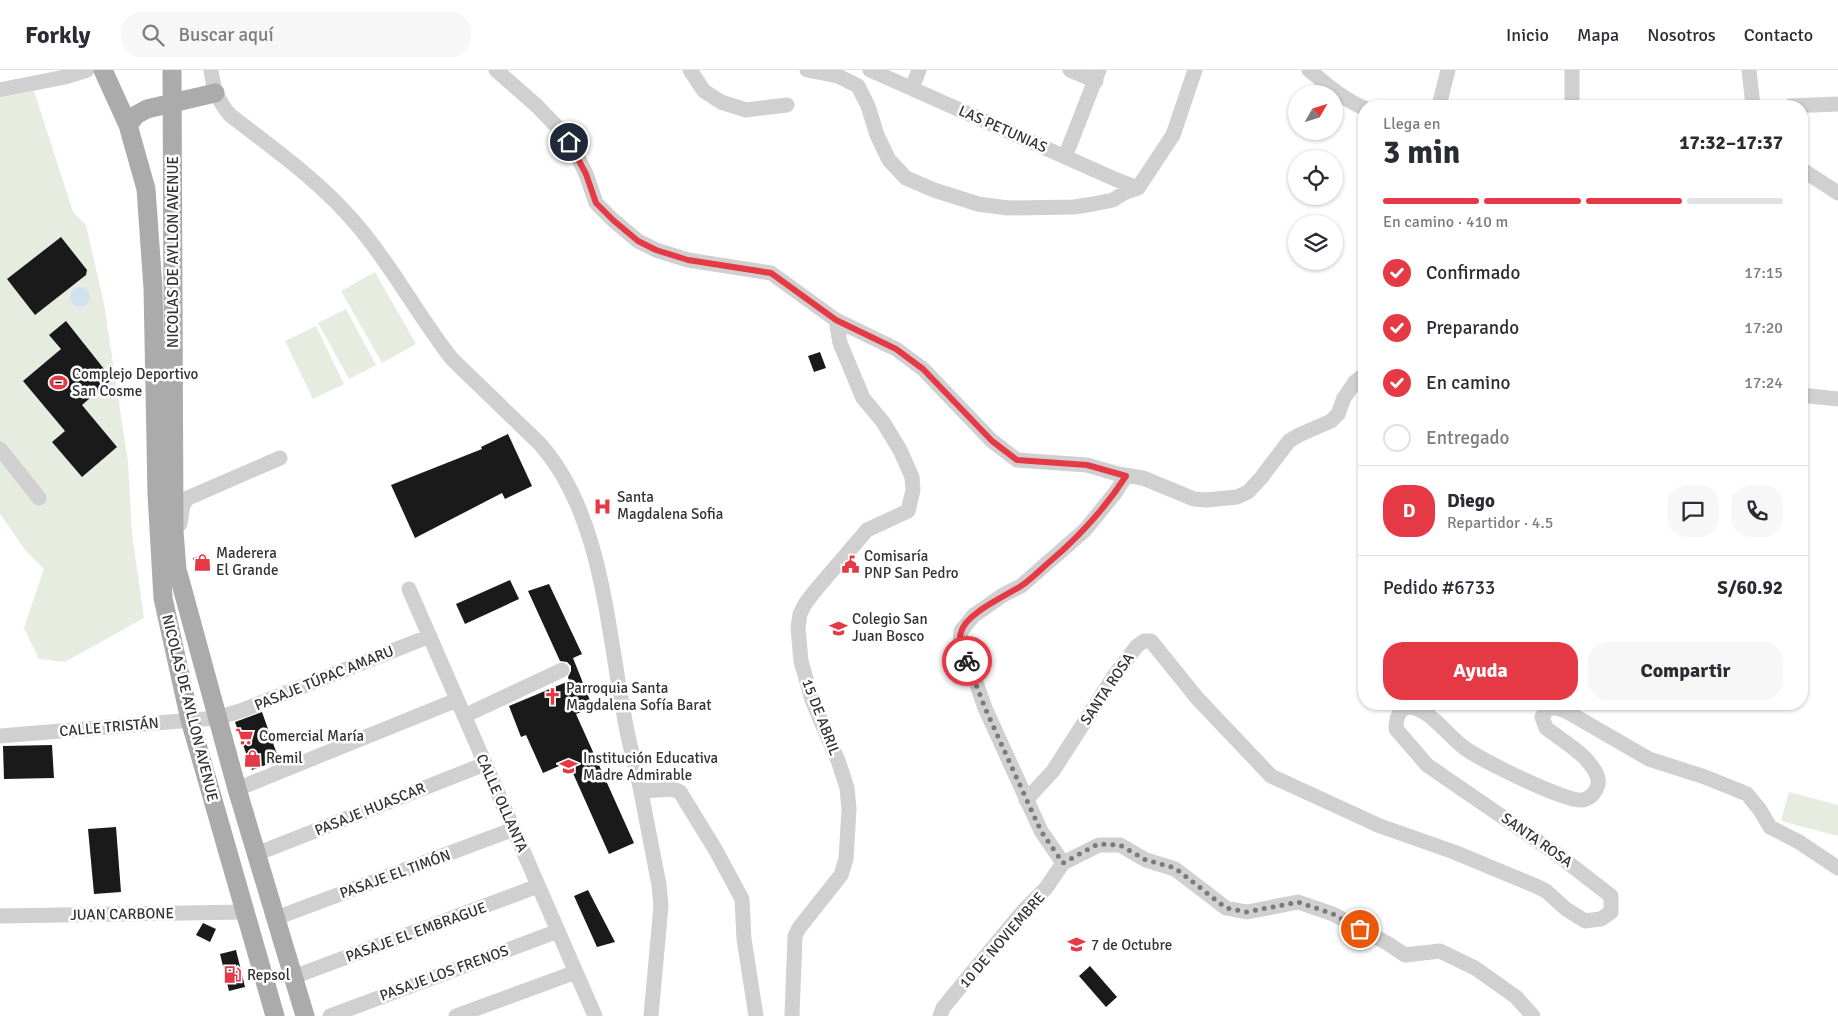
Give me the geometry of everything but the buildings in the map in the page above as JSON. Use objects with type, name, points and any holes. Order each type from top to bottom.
[{"type":"main road","name":"NICOLAS DE AYLLON AVENUE","points":[[103,70],[128,124],[146,189],[153,288],[157,494],[163,598],[190,720],[275,1016]]},
{"type":"main road","name":"NICOLAS DE AYLLON AVENUE","points":[[172,70],[174,531],[177,570],[237,789],[305,1016]]},
{"type":"main road","points":[[128,124],[136,115],[147,109],[215,93]]},
{"type":"street","points":[[0,90],[65,77],[87,70]]},
{"type":"street","points":[[211,70],[215,93],[230,115],[322,189],[357,224],[386,262],[452,359],[540,444],[559,469],[571,490],[584,519],[599,574],[624,716],[660,885],[661,906],[649,1015]]},
{"type":"street","points":[[496,70],[537,106],[562,133],[583,166],[596,203],[638,241],[656,250],[688,260],[771,273],[836,320],[896,349],[910,359],[923,369],[992,441],[1017,460],[1087,465],[1126,476],[1143,478],[1194,499],[1206,500],[1237,497],[1248,492],[1289,441],[1331,421],[1338,414],[1344,398],[1358,380]]},
{"type":"street","points":[[690,70],[704,91],[721,102],[746,110],[788,105]]},
{"type":"street","points":[[807,70],[838,76],[858,86],[868,106],[877,136],[889,160],[906,178],[934,190],[978,204],[1008,208],[1074,207],[1113,200],[1124,193],[1138,188],[1173,135],[1195,70]]},
{"type":"street","name":"LAS PETUNIAS","points":[[870,70],[1138,188]]},
{"type":"street","points":[[912,88],[919,70]]},
{"type":"street","points":[[1065,157],[1098,75],[1070,70]]},
{"type":"street","points":[[1309,70],[1332,89],[1358,106]]},
{"type":"street","points":[[1440,100],[1448,70]]},
{"type":"street","points":[[1572,70],[1572,100]]},
{"type":"street","points":[[1749,70],[1752,100]]},
{"type":"street","points":[[1808,105],[1838,104]]},
{"type":"street","points":[[1808,174],[1838,193]]},
{"type":"street","name":"15 DE ABRIL","points":[[792,1016],[795,936],[799,928],[841,874],[846,858],[849,809],[847,788],[839,763],[812,700],[801,661],[798,628],[800,614],[814,592],[868,530],[908,511],[913,490],[912,477],[900,450],[883,422],[863,398],[840,343],[836,320]]},
{"type":"street","points":[[1808,396],[1838,399]]},
{"type":"street","points":[[0,448],[39,498]]},
{"type":"street","points":[[217,718],[220,704],[182,557],[181,513],[183,505],[188,498],[280,458]]},
{"type":"street","points":[[1126,476],[1115,493],[1085,530],[1021,586],[1003,595],[973,616],[961,631],[960,646],[985,708],[1041,831],[1063,863],[1098,844],[1120,845],[1146,860],[1175,868],[1226,908],[1247,912],[1298,902],[1333,914],[1387,943],[1405,955],[1440,951],[1475,968],[1516,997],[1533,1016]]},
{"type":"street","name":"CALLE OLLANTA","points":[[409,589],[595,1016]]},
{"type":"street","name":"PASAJE TÚPAC AMARU","points":[[217,718],[243,710],[430,636]]},
{"type":"street","name":"SANTA ROSA","points":[[1026,800],[1054,771],[1114,676],[1136,646],[1144,640],[1151,641],[1197,698],[1270,776],[1380,826],[1454,852],[1536,886],[1546,891],[1566,909],[1585,921],[1601,919],[1611,912],[1610,896],[1558,855],[1427,765],[1396,729],[1397,716],[1402,710]]},
{"type":"street","points":[[464,716],[562,670]]},
{"type":"street","points":[[237,789],[457,700]]},
{"type":"street","name":"SANTA ROSA","points":[[1418,710],[1438,722],[1463,747],[1548,790],[1573,799],[1582,800],[1591,797],[1599,782],[1597,774],[1584,757],[1546,728],[1542,717],[1548,710]]},
{"type":"street","name":"SANTA ROSA","points":[[1563,710],[1649,759],[1705,777],[1747,794],[1760,810],[1770,827],[1799,842],[1838,868]]},
{"type":"street","name":"CALLE TRISTÁN","points":[[0,736],[217,718]]},
{"type":"street","name":"PASAJE HUASCAR","points":[[256,854],[485,764]]},
{"type":"street","points":[[641,792],[673,789],[680,792],[734,883],[742,899],[744,939],[756,1016]]},
{"type":"street","name":"PASAJE EL TIMÓN","points":[[276,918],[514,829]]},
{"type":"street","name":"10 DE NOVIEMBRE","points":[[940,1016],[942,1008],[1024,910],[1046,888],[1063,863]]},
{"type":"street","name":"PASAJE EL EMBRAGUE","points":[[293,978],[538,886]]},
{"type":"street","name":"JUAN CARBONE","points":[[0,916],[244,912]]},
{"type":"street","name":"PASAJE LOS FRENOS","points":[[330,1016],[558,931]]},
{"type":"street","points":[[456,1016],[576,972]]},
{"type":"shaded area","name":"Complejo Deportivo San Cosme","points":[[34,91],[73,212],[86,225],[104,304],[128,462],[132,534],[144,618],[65,662],[39,659],[24,628],[44,569],[26,551],[0,514],[0,98]]},
{"type":"shaded area","points":[[375,272],[416,344],[382,363],[341,291]]},
{"type":"shaded area","points":[[346,309],[376,365],[349,379],[318,323]]},
{"type":"shaded area","points":[[316,326],[344,384],[313,399],[285,341]]},
{"type":"shaded area","points":[[1789,792],[1838,805],[1838,836],[1781,821]]},
{"type":"water","points":[[80,287],[87,290],[90,297],[87,304],[80,307],[73,304],[70,297],[73,290]]},
{"type":"way so far","points":[[967,661],[985,708],[1041,831],[1063,863],[1098,844],[1120,845],[1146,860],[1175,868],[1226,908],[1247,912],[1298,902],[1333,914],[1360,929]]},
{"type":"place","name":"Complejo Deportivo San Cosme","points":[[58,383]]},
{"type":"place","name":"Santa Magdalena Sofia","points":[[603,506]]},
{"type":"place","name":"Maderera El Grande","points":[[202,562]]},
{"type":"place","name":"Comisaría PNP San Pedro","points":[[850,565]]},
{"type":"place","name":"Colegio San Juan Bosco","points":[[838,628]]},
{"type":"place","name":"Parroquia Santa Magdalena Sofía Barat","points":[[552,697]]},
{"type":"place","name":"Comercial María","points":[[245,736]]},
{"type":"place","name":"Remil","points":[[252,758]]},
{"type":"place","name":"Institución Educativa Madre Admirable","points":[[569,767]]},
{"type":"place","name":"7 de Octubre","points":[[1077,945]]},
{"type":"place","name":"Repsol","points":[[233,975]]},
{"type":"route","points":[[569,142],[586,174],[596,203],[638,241],[656,250],[688,260],[771,273],[836,320],[896,349],[923,369],[992,441],[1017,460],[1087,465],[1126,476],[1115,493],[1085,530],[1021,586],[1003,595],[973,616],[965,624],[961,631],[960,646],[967,661]]}]
